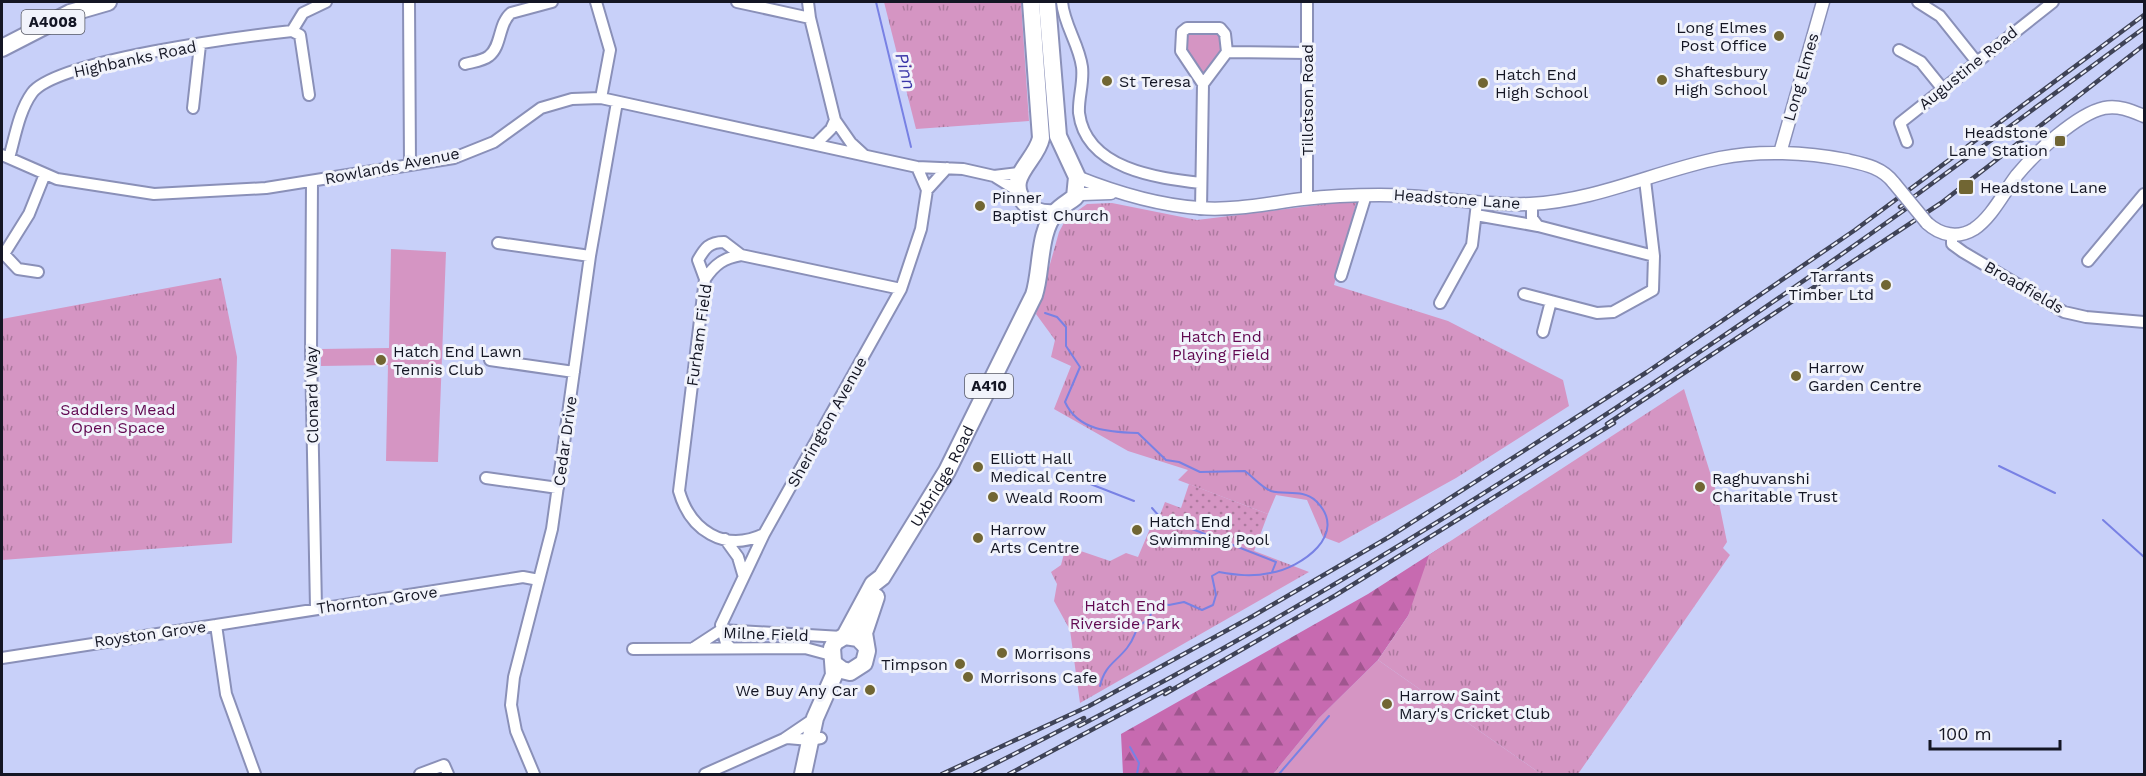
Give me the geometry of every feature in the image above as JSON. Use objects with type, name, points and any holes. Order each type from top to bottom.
[{"type":"main road","name":"A4008","points":[[2,48],[70,14],[108,2]]},
{"type":"main road","points":[[1018,191],[1019,173],[1036,154],[1041,138],[1031,2]]},
{"type":"main road","points":[[1047,2],[1056,124],[1068,161],[1077,177],[1076,197]]},
{"type":"main road","points":[[1036,154],[1056,154],[1068,161]]},
{"type":"main road","name":"Uxbridge Road","points":[[803,774],[815,739],[834,698],[850,672],[864,663],[867,651],[866,624],[882,577],[947,471],[1034,296],[1040,276],[1043,239],[1036,212],[1025,203],[1018,191]]},
{"type":"main road","name":"Uxbridge Road","points":[[1043,239],[1055,213],[1076,197]]},
{"type":"main road","points":[[1036,212],[1055,213]]},
{"type":"main road","name":"Uxbridge Road","points":[[812,774],[815,718],[831,684],[835,642],[844,637],[873,584],[882,577]]},
{"type":"main road","points":[[844,637],[858,638],[865,645]]},
{"type":"main road","points":[[833,659],[842,670],[850,672]]},
{"type":"street","points":[[309,95],[300,35],[292,31],[303,13],[326,2]]},
{"type":"street","points":[[398,2],[408,16]]},
{"type":"street","points":[[408,2],[411,165]]},
{"type":"street","points":[[465,64],[488,57],[496,46],[505,18],[511,13],[552,2]]},
{"type":"street","points":[[596,2],[610,50],[601,98]]},
{"type":"street","points":[[736,2],[810,18]]},
{"type":"street","points":[[808,2],[835,120],[864,155]]},
{"type":"street","points":[[1062,2],[1066,25],[1082,65],[1079,111],[1082,127],[1092,145],[1109,158],[1136,171],[1163,179],[1201,183]]},
{"type":"street","name":"Tillotson Road","points":[[1307,2],[1307,199]]},
{"type":"street","name":"Long Elmes","points":[[1780,153],[1823,2]]},
{"type":"street","points":[[1918,2],[1940,16],[1976,61]]},
{"type":"street","name":"Augustine Road","points":[[1907,142],[1900,123],[2053,2]]},
{"type":"street","points":[[1201,208],[1203,84],[1181,51],[1182,32],[1187,28],[1220,28],[1225,34],[1227,52],[1203,84]]},
{"type":"street","name":"Highbanks Road","points":[[5,156],[32,92],[47,80],[109,61],[241,36],[292,31]]},
{"type":"street","points":[[193,108],[200,45]]},
{"type":"street","points":[[1899,50],[1921,62],[1942,88]]},
{"type":"street","points":[[1227,52],[1306,53]]},
{"type":"street","name":"Rowlands Avenue","points":[[5,156],[57,179],[154,194],[266,188],[454,158],[494,142],[541,108],[572,99],[601,98],[917,167],[947,168],[994,176],[1019,173]]},
{"type":"street","name":"Cedar Drive","points":[[534,774],[516,731],[511,705],[514,677],[552,529],[590,256],[617,102]]},
{"type":"street","points":[[1952,235],[1973,230],[1983,221],[2027,164],[2087,114],[2106,108],[2123,108],[2145,116]]},
{"type":"street","points":[[816,144],[835,120]]},
{"type":"street","name":"Headstone Lane","points":[[1077,177],[1116,193],[1143,200],[1201,208],[1248,207],[1307,199],[1397,195],[1477,209],[1532,204],[1593,194],[1721,158],[1780,153],[1832,157],[1870,165],[1888,175],[1927,223],[1941,233],[1952,235]]},
{"type":"street","points":[[917,167],[927,190],[947,168]]},
{"type":"street","points":[[38,273],[18,269],[3,254],[29,214],[45,174]]},
{"type":"street","points":[[994,176],[1018,191]]},
{"type":"street","points":[[1524,294],[1597,313],[1614,312],[1653,290],[1654,256],[1645,180]]},
{"type":"street","name":"Clonard Way","points":[[312,181],[310,352],[316,608]]},
{"type":"street","name":"Sherington Avenue","points":[[721,630],[743,574],[764,534],[901,289],[921,229],[927,190]]},
{"type":"street","name":"Headstone Lane","points":[[1076,197],[1082,194],[1116,193]]},
{"type":"street","points":[[1341,276],[1366,195]]},
{"type":"street","points":[[2088,261],[2143,200]]},
{"type":"street","points":[[1532,204],[1532,218],[1538,226]]},
{"type":"street","points":[[1440,303],[1472,245],[1477,209],[1654,256]]},
{"type":"street","name":"Broadfields","points":[[1952,235],[1952,243],[1963,252],[2064,312],[2086,317],[2145,322]]},
{"type":"street","points":[[705,279],[698,260],[706,247],[712,243],[724,242],[730,244],[741,255],[901,289]]},
{"type":"street","points":[[498,243],[590,256]]},
{"type":"street","name":"Furham Field","points":[[741,255],[728,257],[705,279],[679,491],[684,510],[700,528],[725,539],[751,540],[764,534]]},
{"type":"street","points":[[1543,332],[1551,301]]},
{"type":"street","points":[[490,360],[574,372]]},
{"type":"street","points":[[486,478],[558,488]]},
{"type":"street","points":[[725,539],[738,557],[743,574]]},
{"type":"street","name":"Thornton Grove","points":[[216,625],[524,577],[539,580]]},
{"type":"street","name":"Royston Grove","points":[[2,658],[216,625],[226,694],[255,774]]},
{"type":"street","points":[[721,630],[731,648]]},
{"type":"street","name":"Milne Field","points":[[695,647],[721,630],[844,637]]},
{"type":"street","name":"Milne Field","points":[[633,649],[805,648],[833,659]]},
{"type":"street","points":[[784,739],[815,718]]},
{"type":"street","points":[[705,774],[784,739],[794,736],[815,739]]},
{"type":"street","points":[[420,774],[444,765],[448,774]]},
{"type":"green space","points":[[884,2],[1021,2],[1029,121],[916,129]]},
{"type":"green space","points":[[1195,31],[1215,32],[1222,39],[1221,49],[1204,73],[1193,60],[1186,46],[1186,35]]},
{"type":"green space","name":"Hatch End Playing Field","points":[[1357,200],[1334,285],[1448,321],[1563,380],[1569,406],[1456,478],[1339,543],[1323,537],[1307,500],[1276,495],[1268,514],[1178,480],[1188,470],[1128,451],[1054,409],[1071,366],[1051,357],[1055,340],[1036,314],[1059,232],[1066,219],[1087,204],[1112,203],[1197,220]]},
{"type":"green space","name":"Hatch End Lawn Tennis Club","points":[[391,249],[446,252],[438,462],[386,461],[388,365],[321,366],[321,349],[389,348]]},
{"type":"green space","name":"Saddlers Mead Open Space","points":[[221,278],[237,357],[232,543],[2,560],[2,319]]},
{"type":"green space","points":[[1684,389],[1718,498],[1727,542],[1723,548],[1730,555],[1578,774],[1541,774],[1378,660],[1408,616],[1429,555]]},
{"type":"green space","points":[[1189,484],[1268,514],[1254,551],[1160,515],[1165,502],[1181,508]]},
{"type":"green space","name":"Hatch End Riverside Park","points":[[1160,515],[1309,572],[1080,703],[1070,630],[1054,601],[1057,584],[1051,572],[1061,565],[1066,546],[1110,561],[1126,553],[1138,557],[1152,524],[1157,526]]},
{"type":"green space","points":[[1449,542],[1408,616],[1378,660],[1319,718],[1273,774],[1123,774],[1121,734],[1368,594]]},
{"type":"green space","name":"Harrow Saint Mary's Cricket Club","points":[[1378,660],[1541,774],[1273,774],[1319,718]]},
{"type":"waterway","name":"Pinn","points":[[876,2],[911,147]]},
{"type":"waterway","points":[[1045,313],[1057,317],[1066,327],[1066,346],[1080,367],[1065,402],[1078,419],[1096,428],[1138,433],[1166,460],[1179,462],[1200,472],[1245,471],[1268,490],[1311,497],[1325,513],[1328,525],[1325,537],[1317,548],[1307,557],[1282,570],[1244,575],[1219,572],[1212,576],[1216,595],[1213,605],[1202,610],[1184,602],[1169,605],[1153,602],[1150,618],[1137,629],[1127,648],[1108,669],[1100,686]]},
{"type":"waterway","points":[[1999,466],[2055,493]]},
{"type":"waterway","points":[[1075,478],[1134,501]]},
{"type":"waterway","points":[[1152,508],[1159,516],[1276,562],[1272,572]]},
{"type":"waterway","points":[[2103,520],[2144,557]]},
{"type":"waterway","points":[[1279,774],[1329,716]]},
{"type":"waterway","name":"Pinn","points":[[1130,747],[1139,763],[1137,774]]},
{"type":"railway","points":[[942,774],[1089,706],[1253,616],[1389,537],[1647,372],[1855,230],[2144,15]]},
{"type":"railway","points":[[1900,207],[2144,28]]},
{"type":"railway","points":[[1607,424],[1941,203],[2144,45]]},
{"type":"railway","points":[[1079,726],[1294,608],[1504,481],[1709,346],[1910,206]]},
{"type":"railway","points":[[1165,694],[1336,595],[1614,423]]},
{"type":"railway","points":[[1009,774],[1170,688]]},
{"type":"railway","points":[[975,774],[1084,718]]},
{"type":"place","name":"Long Elmes Post Office","points":[[1779,36]]},
{"type":"place","name":"Shaftesbury High School","points":[[1662,80]]},
{"type":"place","name":"St Teresa","points":[[1107,81]]},
{"type":"place","name":"Hatch End High School","points":[[1483,83]]},
{"type":"place","name":"Headstone Lane Station","points":[[2060,141]]},
{"type":"place","name":"Headstone Lane","points":[[1966,187]]},
{"type":"place","name":"Pinner Baptist Church","points":[[980,206]]},
{"type":"place","name":"Tarrants Timber Ltd","points":[[1886,285]]},
{"type":"place","name":"Hatch End Lawn Tennis Club","points":[[381,360]]},
{"type":"place","name":"Harrow Garden Centre","points":[[1796,376]]},
{"type":"place","name":"Elliott Hall Medical Centre","points":[[978,467]]},
{"type":"place","name":"Raghuvanshi Charitable Trust","points":[[1700,487]]},
{"type":"place","name":"Weald Room","points":[[993,497]]},
{"type":"place","name":"Hatch End Swimming Pool","points":[[1137,530]]},
{"type":"place","name":"Harrow Arts Centre","points":[[978,538]]},
{"type":"place","name":"Morrisons","points":[[1002,653]]},
{"type":"place","name":"Timpson","points":[[960,664]]},
{"type":"place","name":"Morrisons Cafe","points":[[968,677]]},
{"type":"place","name":"We Buy Any Car","points":[[870,690]]},
{"type":"place","name":"Harrow Saint Mary's Cricket Club","points":[[1387,704]]}]
